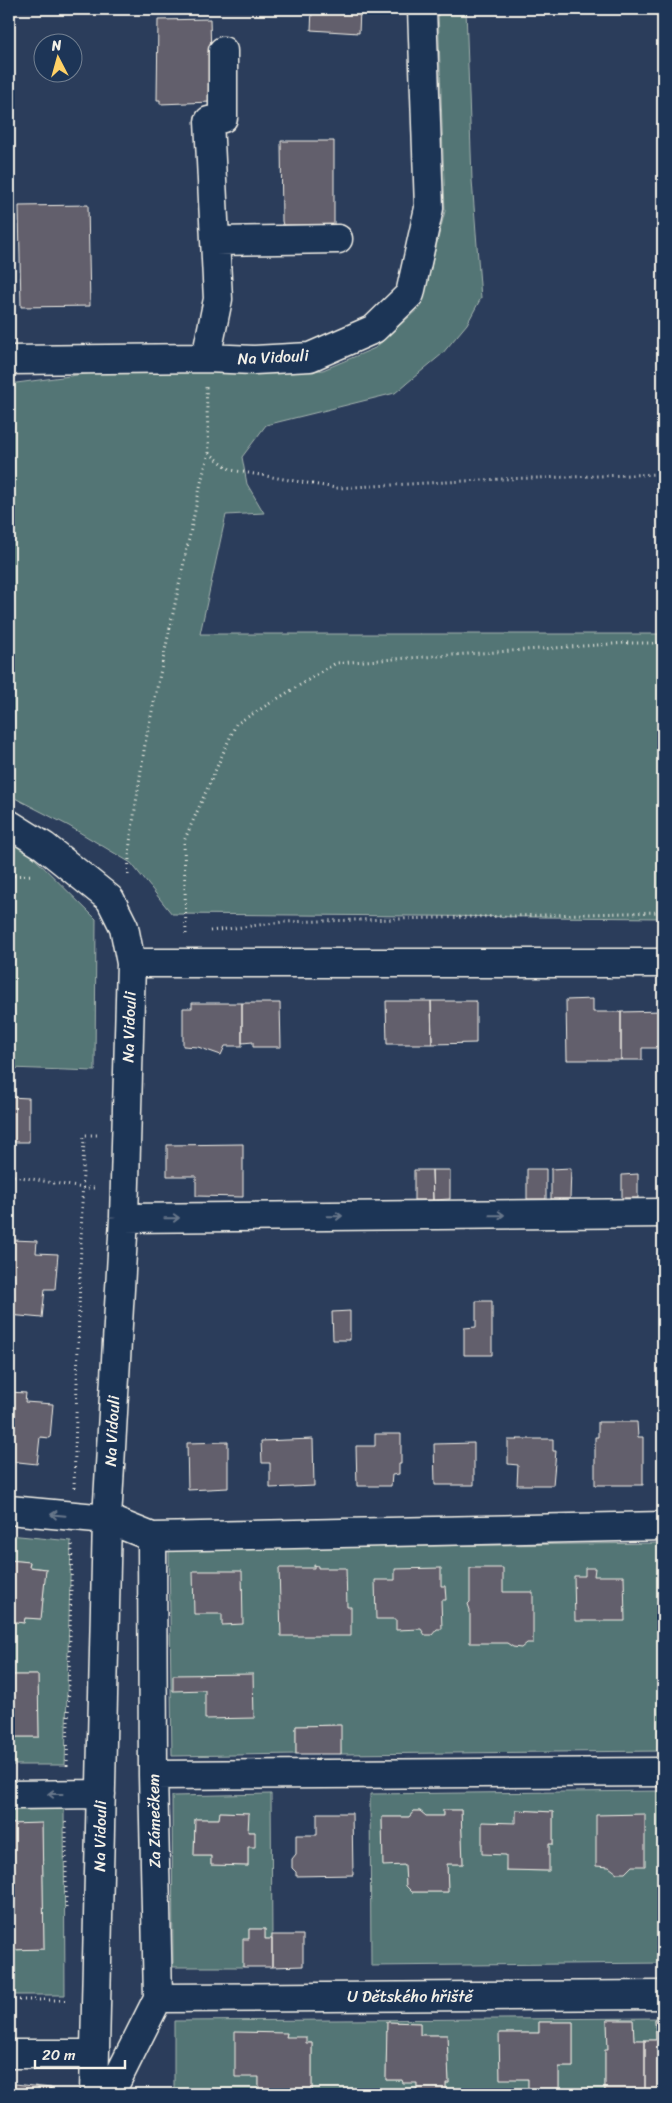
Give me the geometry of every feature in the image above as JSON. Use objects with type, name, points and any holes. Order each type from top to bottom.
[{"type":"street","name":"Na Vidouli","points":[[9,360],[206,358],[254,360],[310,357],[374,329],[410,294],[429,208],[422,9]]},
{"type":"street","points":[[206,358],[218,299],[208,121],[224,118],[223,51]]},
{"type":"street","points":[[215,241],[338,239]]},
{"type":"street","name":"Na Vidouli","points":[[9,824],[44,846],[110,899],[124,927],[131,963],[124,1218],[107,1519],[94,2094]]},
{"type":"street","points":[[131,963],[663,963]]},
{"type":"street","points":[[124,1218],[663,1213]]},
{"type":"street","points":[[9,1510],[107,1519],[152,1537],[663,1526]]},
{"type":"street","name":"Za Zámečkem","points":[[110,2094],[158,1998],[153,1775],[152,1537]]},
{"type":"street","points":[[153,1775],[663,1772]]},
{"type":"street","points":[[9,1794],[101,1794]]},
{"type":"street","name":"U Dětského hřiště","points":[[158,1998],[663,1995]]},
{"type":"street","points":[[9,2054],[94,2054]]},
{"type":"path","points":[[110,899],[127,889],[130,842],[145,744],[209,453],[206,358]]},
{"type":"path","points":[[209,453],[231,470],[336,488],[501,479],[663,474]]},
{"type":"path","points":[[186,934],[184,841],[236,724],[244,719],[336,663],[627,643],[663,643]]},
{"type":"path","points":[[206,932],[283,922],[663,912]]},
{"type":"path","points":[[178,938],[186,934],[196,933]]},
{"type":"path","points":[[66,1912],[66,1794],[84,1135],[125,1134]]},
{"type":"path","points":[[9,1175],[83,1188],[124,1188]]},
{"type":"path","points":[[67,1990],[67,2010]]},
{"type":"path","points":[[9,2000],[67,2000]]},
{"type":"green space","points":[[438,9],[466,9],[472,180],[481,298],[467,324],[442,354],[395,393],[266,425],[242,457],[247,484],[264,513],[226,515],[200,634],[663,634],[663,918],[172,914],[131,863],[69,826],[9,795],[9,384],[206,358],[252,374],[323,370],[375,348],[421,306],[445,211]]},
{"type":"green space","points":[[9,841],[21,845],[96,919],[95,1071],[9,1068]]},
{"type":"green space","points":[[9,1535],[71,1541],[65,1765],[9,1765],[9,1727],[13,1727],[14,1737],[39,1737],[38,1675],[9,1675],[9,1621],[24,1623],[25,1618],[41,1619],[46,1569],[29,1567],[30,1562],[9,1560]]},
{"type":"green space","points":[[663,1543],[663,1751],[341,1754],[340,1725],[296,1726],[296,1754],[172,1756],[169,1549]]},
{"type":"green space","points":[[663,1791],[663,1963],[371,1966],[370,1794]],"holes":[[[443,1810],[461,1810],[463,1864],[447,1864],[448,1892],[412,1892],[406,1886],[405,1865],[383,1865],[382,1817],[409,1817],[414,1811],[420,1811],[426,1816],[443,1816]],[[516,1810],[553,1812],[553,1844],[549,1844],[548,1871],[506,1870]]]},
{"type":"green space","points":[[271,1794],[272,1939],[265,1939],[265,1929],[249,1929],[249,1939],[243,1967],[173,1967],[172,1796]],"holes":[[[220,1812],[248,1813],[248,1832],[255,1832],[248,1847],[248,1866],[211,1865],[211,1856],[194,1856],[195,1819],[219,1819]]]},
{"type":"green space","points":[[64,1809],[65,1995],[9,1995],[9,1950],[44,1949],[42,1824],[9,1824],[9,1810]]},
{"type":"green space","points":[[663,2018],[655,2020],[656,2040],[634,2040],[633,2020],[607,2020],[608,2049],[605,2050],[605,2093],[607,2094],[559,2094],[559,2067],[573,2067],[573,2022],[539,2022],[539,2033],[500,2033],[500,2078],[528,2079],[528,2094],[446,2094],[446,2083],[449,2083],[447,2035],[420,2035],[420,2023],[387,2022],[386,2080],[402,2080],[417,2083],[417,2094],[174,2094],[174,2021]],"holes":[[[287,2033],[286,2037],[312,2043],[312,2092],[259,2092],[259,2077]]]},
{"type":"building","points":[[312,9],[360,9],[359,33],[311,30]]},
{"type":"building","points":[[210,19],[211,102],[160,104],[160,100],[157,100],[158,20]]},
{"type":"building","points":[[281,141],[334,141],[334,225],[283,225]]},
{"type":"building","points":[[88,205],[90,306],[21,307],[19,206]]},
{"type":"building","points":[[593,999],[593,1012],[621,1012],[621,1060],[567,1060],[566,1000]]},
{"type":"building","points":[[386,1001],[431,1001],[432,1044],[387,1044]]},
{"type":"building","points":[[431,1001],[476,1001],[476,1043],[432,1044]]},
{"type":"building","points":[[192,1003],[242,1003],[242,1046],[225,1046],[221,1055],[198,1047],[183,1046],[183,1008],[192,1008]]},
{"type":"building","points":[[242,1003],[280,1003],[281,1047],[253,1047],[253,1042],[242,1043]]},
{"type":"building","points":[[663,1011],[663,1048],[642,1048],[642,1060],[621,1060],[621,1012]]},
{"type":"building","points":[[9,1097],[29,1098],[29,1142],[9,1142]]},
{"type":"building","points":[[243,1144],[243,1197],[196,1196],[196,1176],[167,1176],[167,1145]]},
{"type":"building","points":[[571,1168],[570,1199],[551,1199],[551,1169]]},
{"type":"building","points":[[527,1169],[546,1169],[546,1199],[527,1199]]},
{"type":"building","points":[[414,1170],[432,1170],[433,1200],[414,1200]]},
{"type":"building","points":[[432,1170],[450,1170],[450,1199],[433,1200]]},
{"type":"building","points":[[638,1174],[638,1198],[622,1198],[622,1175]]},
{"type":"building","points":[[13,1240],[37,1241],[36,1253],[58,1254],[55,1289],[45,1289],[42,1318],[9,1315],[9,1247],[12,1247]]},
{"type":"building","points":[[476,1301],[492,1301],[492,1355],[464,1355],[464,1328],[476,1327]]},
{"type":"building","points":[[350,1311],[350,1340],[333,1340],[332,1312]]},
{"type":"building","points":[[9,1392],[26,1393],[25,1402],[53,1404],[50,1438],[40,1437],[37,1464],[9,1461]]},
{"type":"building","points":[[598,1422],[637,1422],[638,1437],[643,1437],[643,1485],[595,1485],[595,1437],[598,1437]]},
{"type":"building","points":[[375,1434],[401,1434],[399,1474],[392,1475],[391,1486],[357,1486],[356,1446],[375,1446]]},
{"type":"building","points":[[313,1439],[314,1486],[270,1488],[270,1463],[262,1463],[261,1441]]},
{"type":"building","points":[[553,1439],[553,1451],[556,1451],[553,1485],[517,1485],[518,1465],[508,1464],[508,1440]]},
{"type":"building","points":[[228,1442],[228,1488],[188,1490],[187,1443]]},
{"type":"building","points":[[474,1443],[474,1485],[435,1485],[434,1444]]},
{"type":"building","points":[[9,1560],[30,1562],[29,1567],[46,1569],[41,1619],[25,1618],[24,1623],[9,1621]]},
{"type":"building","points":[[314,1565],[318,1566],[318,1568],[346,1568],[347,1607],[351,1607],[351,1636],[281,1636],[279,1568],[314,1568]]},
{"type":"building","points":[[441,1568],[441,1586],[445,1586],[446,1600],[441,1600],[442,1629],[437,1629],[432,1635],[425,1635],[421,1629],[396,1630],[396,1619],[376,1619],[375,1580],[395,1580],[395,1569]]},
{"type":"building","points":[[470,1568],[503,1568],[503,1592],[533,1592],[533,1643],[527,1643],[521,1648],[513,1647],[507,1643],[470,1643],[470,1610],[468,1604],[470,1602]]},
{"type":"building","points":[[585,1568],[595,1568],[594,1576],[624,1576],[625,1621],[575,1621],[574,1576],[585,1576]]},
{"type":"building","points":[[193,1571],[242,1571],[243,1624],[222,1625],[222,1614],[194,1614]]},
{"type":"building","points":[[661,1583],[663,1583],[663,1629],[661,1629]]},
{"type":"building","points":[[253,1674],[254,1718],[205,1719],[205,1690],[173,1691],[173,1675]]},
{"type":"building","points":[[9,1675],[38,1675],[39,1737],[13,1737],[13,1727],[9,1727]]},
{"type":"building","points":[[341,1725],[341,1754],[296,1754],[296,1726]]},
{"type":"building","points":[[443,1810],[461,1810],[463,1864],[447,1864],[448,1892],[412,1892],[406,1886],[405,1865],[383,1866],[382,1817],[409,1817],[414,1811],[420,1811],[426,1816],[443,1816]]},
{"type":"building","points":[[516,1810],[553,1812],[553,1844],[549,1844],[549,1871],[506,1870],[506,1855],[482,1854],[482,1822],[516,1823]]},
{"type":"building","points":[[220,1812],[249,1813],[248,1832],[255,1832],[255,1847],[248,1847],[248,1866],[211,1865],[211,1856],[194,1856],[195,1819],[219,1819]]},
{"type":"building","points":[[317,1813],[352,1813],[353,1875],[296,1876],[296,1872],[292,1868],[292,1859],[296,1854],[296,1835],[317,1835]]},
{"type":"building","points":[[645,1814],[645,1866],[632,1866],[625,1873],[617,1873],[609,1867],[596,1866],[596,1815]]},
{"type":"building","points":[[42,1823],[44,1949],[9,1950],[9,1824]]},
{"type":"building","points":[[249,1929],[265,1929],[265,1939],[272,1939],[272,1967],[243,1967],[243,1939],[249,1939]]},
{"type":"building","points":[[272,1935],[303,1935],[303,1966],[272,1967]]},
{"type":"building","points":[[655,2019],[663,2019],[663,2094],[645,2094],[645,2040],[656,2040]]},
{"type":"building","points":[[607,2020],[633,2020],[634,2040],[645,2040],[645,2094],[605,2094],[605,2049],[608,2049]]},
{"type":"building","points":[[387,2022],[420,2023],[420,2035],[447,2035],[449,2083],[446,2083],[446,2094],[417,2094],[417,2083],[403,2083],[402,2080],[386,2080]]},
{"type":"building","points":[[539,2022],[573,2022],[573,2067],[559,2067],[559,2094],[528,2094],[528,2079],[500,2079],[499,2033],[539,2033]]},
{"type":"building","points":[[235,2032],[287,2033],[286,2037],[306,2037],[306,2043],[312,2043],[312,2092],[259,2092],[259,2077],[235,2077]]},
{"type":"building","points":[[15,2084],[51,2088],[50,2094],[14,2094]]},
{"type":"building","points":[[9,2087],[15,2088],[14,2094],[9,2094]]}]
